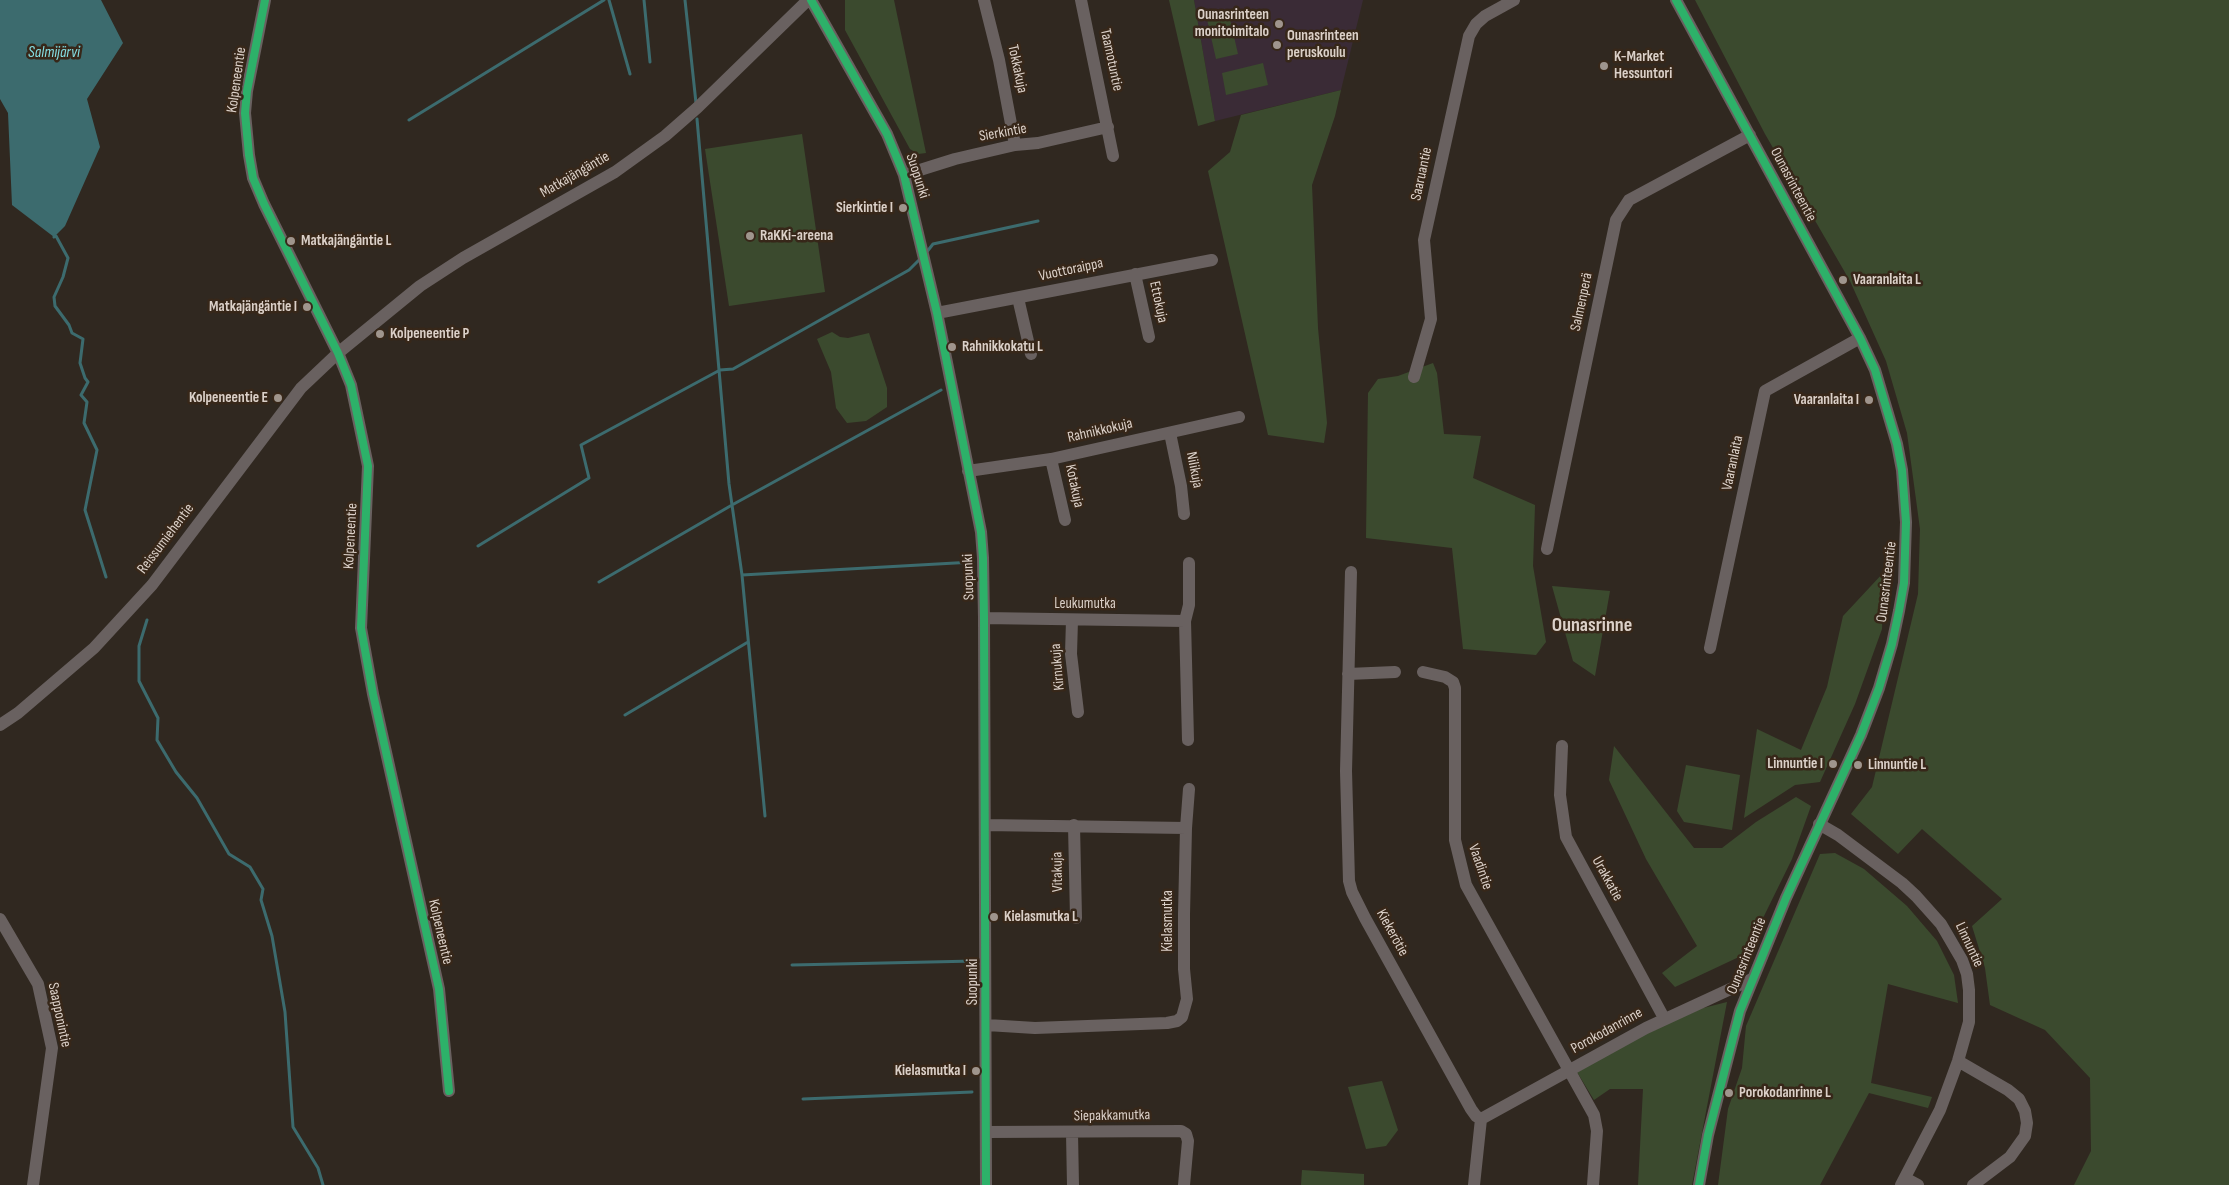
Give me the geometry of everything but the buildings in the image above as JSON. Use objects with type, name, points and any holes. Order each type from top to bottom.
[{"type":"street","name":"Kolpeneentie","points":[[265,0],[246,91],[244,113],[253,178],[286,252],[338,353],[351,385],[368,466],[361,628],[373,694],[438,989],[449,1091]]},
{"type":"street","name":"Matkajängäntie","points":[[338,353],[420,286],[462,258],[615,172],[665,136],[810,0]]},
{"type":"street","name":"Suopunki","points":[[810,0],[886,134],[904,175],[937,313],[981,532],[984,618],[987,1025],[986,1185]]},
{"type":"street","name":"Tokkakuja","points":[[984,0],[999,60],[1015,145]]},
{"type":"street","name":"Taamotuntie","points":[[1081,0],[1113,156]]},
{"type":"street","name":"Saaruantie","points":[[1414,377],[1431,319],[1424,240],[1469,36],[1476,24],[1485,16],[1514,0]]},
{"type":"street","name":"Ounasrinteentie","points":[[1676,0],[1860,338],[1884,395],[1902,470],[1906,522],[1904,583],[1892,644],[1879,688],[1861,735],[1819,824],[1736,1020],[1708,1135],[1699,1185]]},
{"type":"street","name":"Sierkintie","points":[[904,175],[955,159],[1108,127]]},
{"type":"street","name":"Salmenperä","points":[[1547,549],[1616,220],[1629,200],[1750,135]]},
{"type":"street","name":"Vuottoraippa","points":[[937,313],[1212,260]]},
{"type":"street","name":"Ettokuja","points":[[1135,274],[1149,336]]},
{"type":"street","points":[[1018,298],[1031,354]]},
{"type":"street","name":"Vaaranlaita","points":[[1710,648],[1765,391],[1860,338]]},
{"type":"street","name":"Reissumiehentie","points":[[0,725],[18,713],[94,648],[152,585],[301,388],[338,353]]},
{"type":"street","name":"Rahnikkokuja","points":[[968,471],[1052,459],[1239,417]]},
{"type":"street","name":"Nilikuja","points":[[1170,433],[1181,486],[1184,514]]},
{"type":"street","name":"Kotakuja","points":[[1052,459],[1065,520]]},
{"type":"street","points":[[1188,740],[1185,621],[1189,605],[1189,563]]},
{"type":"street","name":"Kiekerötie","points":[[1351,572],[1346,781],[1348,870],[1352,892],[1471,1109],[1481,1119]]},
{"type":"street","name":"Leukumutka","points":[[984,618],[1185,621]]},
{"type":"street","name":"Kirnukuja","points":[[1072,620],[1071,654],[1078,712]]},
{"type":"street","points":[[1348,674],[1395,672]]},
{"type":"street","name":"Vaadintie","points":[[1423,672],[1445,677],[1453,682],[1455,840],[1466,885],[1569,1071]]},
{"type":"street","name":"Urakkatie","points":[[1562,746],[1560,795],[1566,837],[1664,1018]]},
{"type":"street","points":[[985,825],[1186,828],[1189,789]]},
{"type":"street","name":"Linnuntie","points":[[1819,824],[1838,834],[1902,883],[1931,912],[1945,930],[1962,960],[1970,990],[1969,1022],[1958,1061],[1940,1110],[1903,1181]]},
{"type":"street","name":"Vitakuja","points":[[1074,825],[1076,918]]},
{"type":"street","name":"Kielasmutka","points":[[987,1025],[1035,1028],[1177,1022],[1182,1017],[1187,999],[1184,969],[1186,828]]},
{"type":"street","name":"Saapponintie","points":[[0,919],[38,984],[52,1048],[33,1185]]},
{"type":"street","name":"Porokodanrinne","points":[[1481,1119],[1664,1018],[1752,979]]},
{"type":"street","points":[[1958,1061],[2008,1090],[2019,1099],[2025,1111],[2027,1123],[2025,1136],[2010,1157],[1973,1185]]},
{"type":"street","points":[[1569,1071],[1596,1122],[1597,1145],[1593,1185]]},
{"type":"street","points":[[1474,1185],[1481,1119]]},
{"type":"street","name":"Siepakkamutka","points":[[987,1132],[1181,1131],[1186,1134],[1188,1141],[1184,1185]]},
{"type":"street","points":[[1072,1133],[1073,1185]]},
{"type":"street","points":[[1903,1181],[1918,1185]]},
{"type":"shaded area","name":"Ounasrinteen peruskoulu","points":[[1194,0],[1363,0],[1341,90],[1215,121]]},
{"type":"green space","points":[[845,0],[894,0],[926,153],[918,154],[910,149],[845,30]]},
{"type":"green space","points":[[1169,0],[1194,0],[1215,121],[1198,126]]},
{"type":"green space","points":[[1695,0],[2229,0],[2229,1185],[2074,1185],[2091,1151],[2090,1078],[2045,1030],[1990,1005],[1985,968],[1972,926],[2002,899],[1922,829],[1898,854],[1851,814],[1872,787],[1918,594],[1920,529],[1907,433],[1886,361],[1850,281],[1765,134]]},
{"type":"green space","points":[[1228,10],[1238,54],[1216,59],[1206,15]]},
{"type":"green space","points":[[1263,63],[1268,85],[1226,95],[1222,73]]},
{"type":"green space","points":[[1341,90],[1335,116],[1312,185],[1318,328],[1327,423],[1324,443],[1268,435],[1208,171],[1230,152],[1241,115]]},
{"type":"green space","points":[[802,134],[825,292],[729,306],[705,149]]},
{"type":"green space","points":[[832,332],[840,337],[848,338],[869,333],[887,388],[887,407],[866,421],[847,423],[836,408],[831,372],[817,339]]},
{"type":"green space","points":[[1433,363],[1437,373],[1444,434],[1481,436],[1473,478],[1535,505],[1533,566],[1546,642],[1536,655],[1463,649],[1452,548],[1366,538],[1368,393],[1378,379],[1398,376]]},
{"type":"green space","points":[[1884,572],[1882,629],[1855,704],[1820,782],[1795,785],[1744,818],[1757,729],[1801,750],[1827,687],[1843,616]]},
{"type":"green space","points":[[1552,586],[1610,591],[1595,676],[1573,661]]},
{"type":"green space","points":[[1614,746],[1694,848],[1722,848],[1756,822],[1796,797],[1811,806],[1792,859],[1764,916],[1741,956],[1675,987],[1662,973],[1697,946],[1646,859],[1609,780]]},
{"type":"green space","points":[[1686,765],[1740,775],[1732,830],[1684,822],[1677,811]]},
{"type":"green space","points":[[1835,853],[1864,869],[1907,906],[1937,941],[1954,975],[1958,1003],[1888,984],[1871,1083],[1932,1097],[1928,1108],[1869,1093],[1820,1185],[1718,1185],[1728,1109],[1742,1068],[1746,1026],[1820,854]]},
{"type":"green space","points":[[1727,1002],[1692,1185],[1638,1185],[1643,1089],[1610,1089],[1594,1100],[1577,1072],[1664,1018]]},
{"type":"green space","points":[[1382,1081],[1398,1130],[1386,1146],[1366,1149],[1348,1087]]},
{"type":"green space","points":[[1302,1170],[1364,1174],[1364,1185],[1301,1185]]},
{"type":"water","name":"Salmijärvi","points":[[0,0],[101,0],[123,43],[87,99],[100,147],[65,226],[54,237],[12,205],[8,113],[0,99]]},
{"type":"waterway","points":[[409,120],[604,0]]},
{"type":"waterway","points":[[609,0],[630,74]]},
{"type":"waterway","points":[[644,0],[650,62]]},
{"type":"waterway","points":[[685,0],[696,103]]},
{"type":"waterway","points":[[697,119],[729,484],[742,575],[765,816]]},
{"type":"waterway","points":[[926,253],[933,244],[1038,221]]},
{"type":"waterway","points":[[54,237],[56,236],[68,258],[63,277],[54,297],[55,306],[69,325],[72,333],[83,339],[80,363],[88,382],[81,395],[87,402],[84,423],[97,450],[85,510],[106,577]]},
{"type":"waterway","points":[[478,546],[589,478],[581,445],[720,370],[733,369],[909,270],[920,259]]},
{"type":"waterway","points":[[599,582],[732,505],[941,390]]},
{"type":"waterway","points":[[742,575],[973,562]]},
{"type":"waterway","points":[[147,620],[139,646],[139,681],[158,718],[157,740],[176,772],[197,798],[229,854],[250,867],[263,889],[261,900],[272,936],[285,1012],[293,1127],[318,1168],[323,1185]]},
{"type":"waterway","points":[[625,715],[748,642]]},
{"type":"waterway","points":[[792,965],[975,961]]},
{"type":"waterway","points":[[803,1099],[972,1092]]},
{"type":"cycle path","points":[[265,0],[247,91],[245,113],[249,155],[253,178],[264,204],[338,353],[351,385],[368,466],[361,628],[373,694],[439,989],[449,1091]]},
{"type":"cycle path","points":[[811,0],[887,134],[904,175],[937,313],[981,532],[984,618],[986,1185]]},
{"type":"cycle path","points":[[1676,0],[1860,338],[1875,370],[1897,444],[1902,470],[1906,522],[1904,583],[1892,644],[1879,688],[1861,735],[1786,898],[1740,1011],[1708,1135],[1699,1185]]},
{"type":"place","name":"Ounasrinteen monitoimitalo","points":[[1279,24]]},
{"type":"place","name":"Ounasrinteen peruskoulu","points":[[1277,45]]},
{"type":"place","name":"K-Market Hessuntori","points":[[1604,66]]},
{"type":"place","name":"Sierkintie I","points":[[903,208]]},
{"type":"place","name":"RaKKi-areena","points":[[750,236]]},
{"type":"place","name":"Matkajängäntie L","points":[[291,241]]},
{"type":"place","name":"Vaaranlaita L","points":[[1843,280]]},
{"type":"place","name":"Matkajängäntie I","points":[[307,307]]},
{"type":"place","name":"Kolpeneentie P","points":[[380,334]]},
{"type":"place","name":"Rahnikkokatu L","points":[[952,347]]},
{"type":"place","name":"Kolpeneentie E","points":[[278,398]]},
{"type":"place","name":"Vaaranlaita I","points":[[1869,400]]},
{"type":"place","name":"Linnuntie I","points":[[1833,764]]},
{"type":"place","name":"Linnuntie L","points":[[1858,765]]},
{"type":"place","name":"Kielasmutka L","points":[[994,917]]},
{"type":"place","name":"Kielasmutka I","points":[[976,1071]]},
{"type":"place","name":"Porokodanrinne L","points":[[1729,1093]]},
{"type":"district","name":"Ounasrinne","points":[[1592,626]]}]
